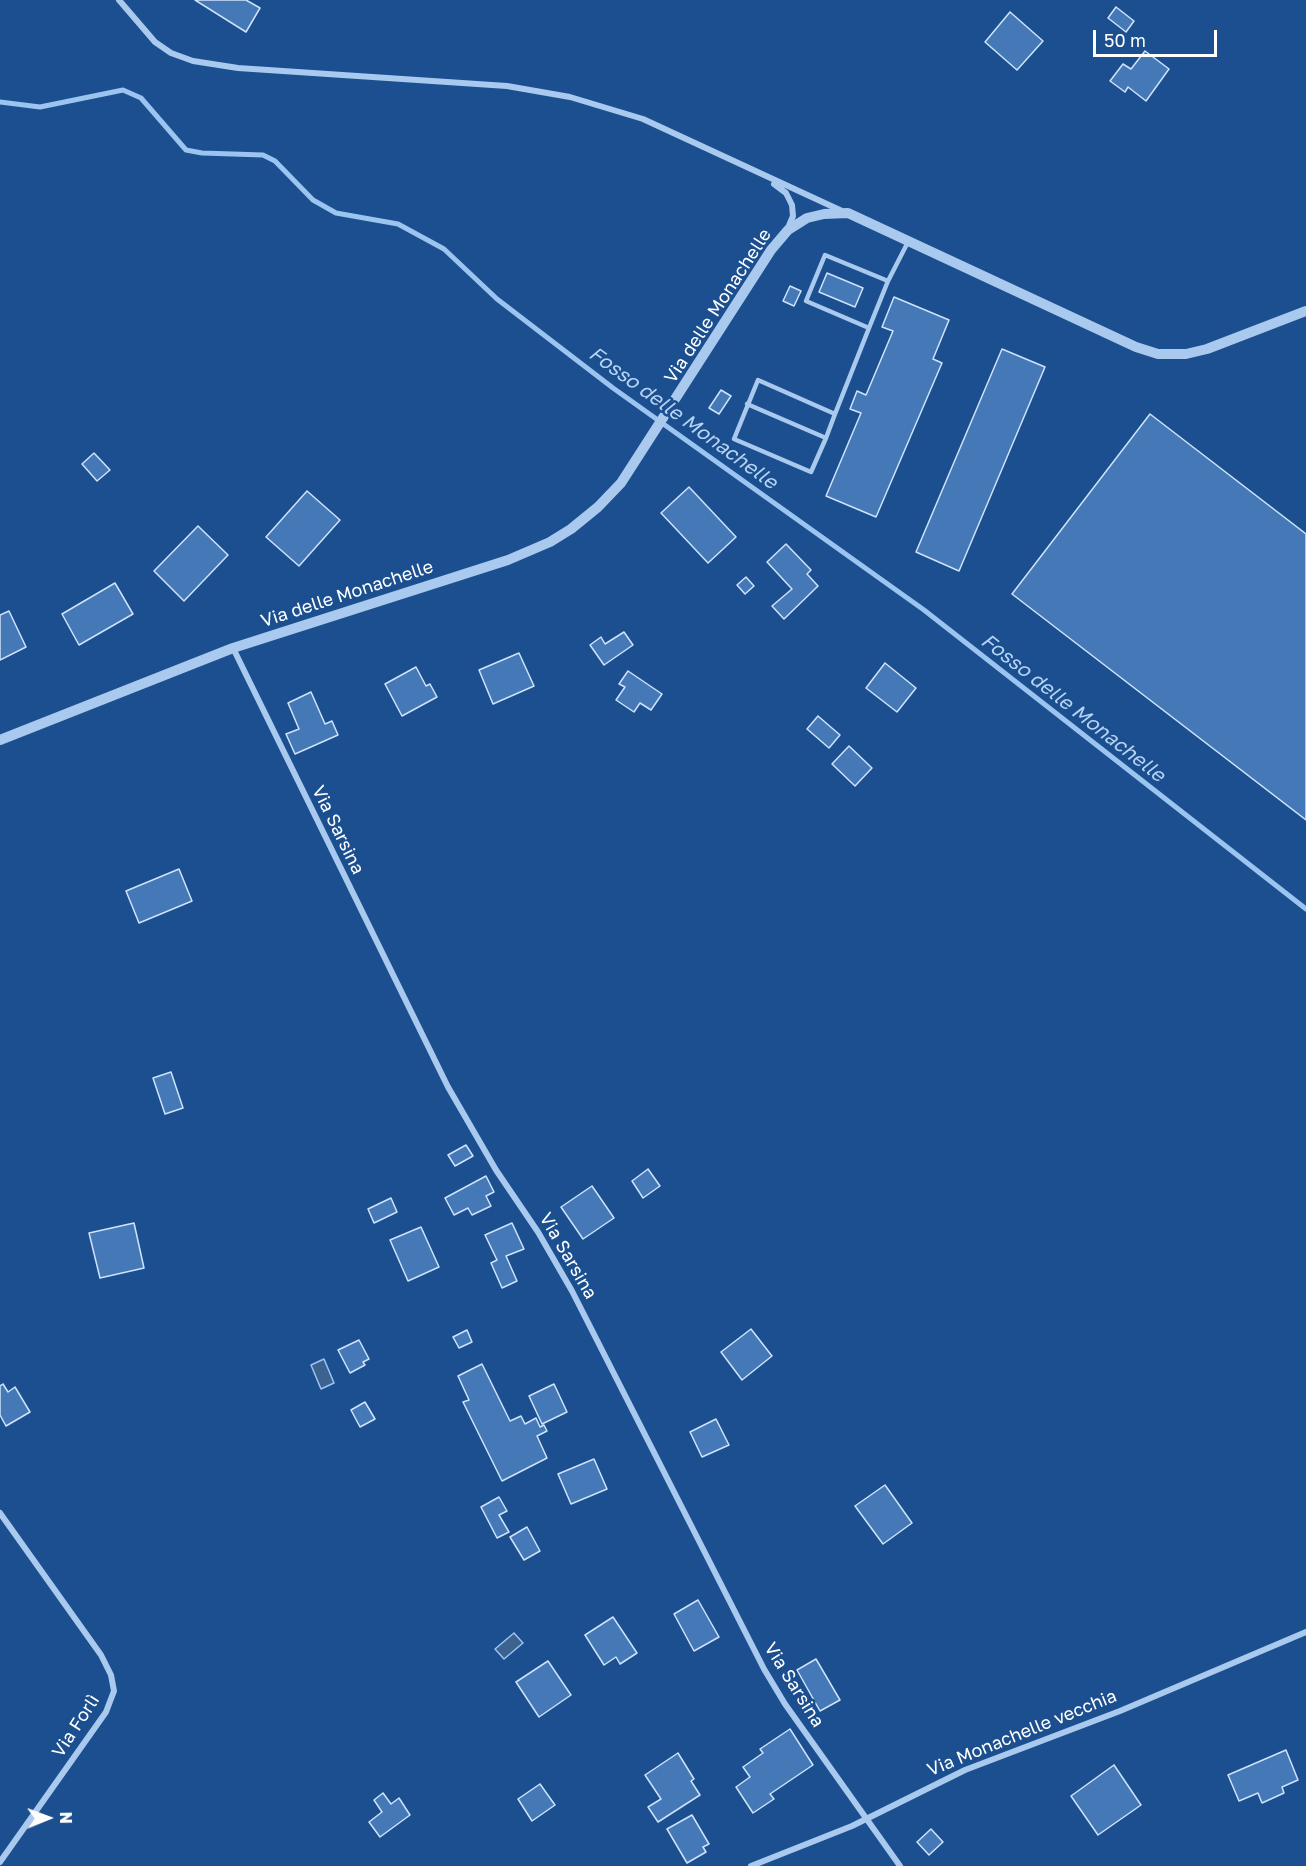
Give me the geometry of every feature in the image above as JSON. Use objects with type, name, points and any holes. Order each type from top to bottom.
[{"type":"street","points":[[119,0],[155,42],[178,56],[193,61],[238,68],[507,86],[552,93],[643,119],[761,176],[848,213],[1136,347],[1158,354],[1186,354],[1208,349],[1306,311]]},
{"type":"street","points":[[761,176],[786,193],[793,208],[790,224],[774,245]]},
{"type":"street","name":"Via delle Monachelle","points":[[0,740],[233,648],[497,563],[550,542],[577,525],[608,498],[656,432],[774,245],[788,230],[807,218],[828,213],[848,213]]},
{"type":"street","name":"Via Sarsina","points":[[233,648],[458,1105],[572,1291],[775,1687],[900,1866]]},
{"type":"street","name":"Via Forlì","points":[[0,1513],[101,1655],[111,1675],[114,1691],[106,1712],[0,1862]]},
{"type":"street","name":"Via Monachelle vecchia","points":[[751,1866],[867,1820],[958,1773],[1120,1711],[1306,1632]]},
{"type":"lane","points":[[836,414],[758,380],[734,439],[811,472],[836,414],[888,281],[908,242]]},
{"type":"lane","points":[[869,328],[806,301],[825,255],[888,281]]},
{"type":"lane","points":[[747,404],[826,438]]},
{"type":"water","points":[[324,1359],[334,1383],[321,1389],[311,1365]]},
{"type":"water","points":[[514,1633],[523,1643],[504,1659],[495,1649]]},
{"type":"building","points":[[195,0],[246,0],[260,8],[246,32]]},
{"type":"building","points":[[1116,7],[1134,21],[1126,32],[1108,18]]},
{"type":"building","points":[[1010,12],[1043,41],[1017,70],[985,42]]},
{"type":"building","points":[[1145,51],[1169,69],[1146,101],[1128,87],[1125,92],[1110,81],[1123,64],[1131,69]]},
{"type":"building","points":[[827,273],[863,288],[855,307],[819,292]]},
{"type":"building","points":[[790,286],[801,291],[794,306],[783,301]]},
{"type":"building","points":[[894,297],[949,320],[933,359],[942,363],[876,517],[826,496],[861,413],[850,409],[857,391],[866,395],[893,331],[882,327]]},
{"type":"building","points":[[1002,349],[1045,367],[959,571],[916,552]]},
{"type":"building","points":[[721,390],[731,396],[719,414],[709,408]]},
{"type":"building","points":[[1150,414],[1306,534],[1306,820],[1012,594]]},
{"type":"building","points":[[94,453],[110,470],[97,481],[82,464]]},
{"type":"building","points":[[689,487],[736,537],[708,563],[661,513]]},
{"type":"building","points":[[307,491],[340,520],[299,566],[266,537]]},
{"type":"building","points":[[198,526],[228,555],[184,601],[154,571]]},
{"type":"building","points":[[786,544],[811,570],[807,574],[818,586],[784,619],[772,606],[792,589],[767,562]]},
{"type":"building","points":[[746,577],[754,586],[745,594],[737,585]]},
{"type":"building","points":[[115,583],[133,614],[79,645],[62,614]]},
{"type":"building","points":[[9,611],[26,647],[0,660],[0,615]]},
{"type":"building","points":[[624,632],[633,645],[604,665],[590,645],[601,637],[605,644]]},
{"type":"building","points":[[519,653],[534,686],[493,704],[479,670]]},
{"type":"building","points":[[885,663],[916,688],[897,712],[866,688]]},
{"type":"building","points":[[416,667],[426,686],[430,684],[437,697],[402,716],[385,684]]},
{"type":"building","points":[[628,671],[662,694],[651,710],[640,703],[634,712],[616,700],[625,687],[619,684]]},
{"type":"building","points":[[311,692],[325,724],[332,721],[338,735],[295,754],[286,734],[299,729],[288,703]]},
{"type":"building","points":[[818,716],[840,735],[829,748],[807,729]]},
{"type":"building","points":[[849,746],[872,768],[855,786],[832,764]]},
{"type":"building","points":[[179,869],[192,901],[139,923],[126,891]]},
{"type":"building","points":[[171,1072],[183,1108],[165,1114],[153,1078]]},
{"type":"building","points":[[466,1145],[473,1156],[455,1166],[448,1155]]},
{"type":"building","points":[[648,1169],[660,1186],[643,1198],[632,1181]]},
{"type":"building","points":[[486,1176],[494,1192],[486,1196],[491,1206],[472,1215],[468,1208],[454,1215],[445,1198]]},
{"type":"building","points":[[592,1186],[614,1218],[583,1239],[561,1207]]},
{"type":"building","points":[[391,1198],[397,1212],[374,1223],[368,1209]]},
{"type":"building","points":[[134,1223],[144,1268],[100,1278],[89,1233]]},
{"type":"building","points":[[512,1223],[524,1249],[506,1256],[517,1281],[502,1288],[491,1263],[497,1260],[485,1235]]},
{"type":"building","points":[[421,1227],[439,1267],[408,1281],[390,1240]]},
{"type":"building","points":[[751,1329],[772,1356],[742,1380],[721,1352]]},
{"type":"building","points":[[467,1330],[472,1342],[459,1348],[453,1337]]},
{"type":"building","points":[[359,1340],[369,1359],[363,1362],[365,1365],[350,1373],[338,1350]]},
{"type":"building","points":[[482,1364],[510,1421],[521,1416],[525,1424],[536,1418],[540,1427],[544,1425],[547,1431],[537,1436],[547,1458],[502,1481],[463,1402],[469,1400],[458,1376]]},
{"type":"building","points":[[3,1384],[8,1392],[15,1387],[30,1412],[6,1426],[0,1415],[0,1386]]},
{"type":"building","points":[[554,1384],[567,1412],[542,1424],[529,1396]]},
{"type":"building","points":[[365,1402],[375,1419],[360,1427],[351,1410]]},
{"type":"building","points":[[716,1419],[729,1445],[702,1457],[690,1432]]},
{"type":"building","points":[[594,1459],[607,1489],[571,1504],[558,1474]]},
{"type":"building","points":[[885,1485],[912,1523],[883,1544],[855,1506]]},
{"type":"building","points":[[499,1497],[507,1511],[499,1515],[509,1532],[497,1538],[481,1507]]},
{"type":"building","points":[[527,1527],[540,1551],[524,1560],[510,1537]]},
{"type":"building","points":[[698,1600],[719,1637],[694,1651],[674,1614]]},
{"type":"building","points":[[613,1617],[637,1653],[620,1664],[616,1657],[604,1665],[585,1635]]},
{"type":"building","points":[[816,1659],[840,1700],[820,1711],[797,1670]]},
{"type":"building","points":[[548,1661],[571,1695],[539,1717],[516,1682]]},
{"type":"building","points":[[790,1729],[813,1765],[770,1794],[774,1799],[753,1813],[736,1787],[750,1777],[743,1767],[763,1753],[760,1749]]},
{"type":"building","points":[[1286,1750],[1298,1780],[1282,1787],[1284,1793],[1262,1803],[1258,1793],[1239,1801],[1228,1775]]},
{"type":"building","points":[[678,1753],[694,1779],[691,1781],[700,1795],[658,1822],[648,1807],[661,1799],[645,1775]]},
{"type":"building","points":[[1114,1765],[1141,1805],[1098,1835],[1071,1796]]},
{"type":"building","points":[[540,1784],[555,1805],[532,1821],[518,1799]]},
{"type":"building","points":[[383,1793],[391,1804],[399,1798],[410,1815],[380,1837],[369,1822],[382,1812],[374,1800]]},
{"type":"building","points":[[692,1815],[709,1844],[703,1847],[706,1852],[687,1863],[667,1829]]},
{"type":"building","points":[[931,1829],[943,1842],[929,1855],[917,1842]]},
{"type":"waterway","name":"Fosso delle Monachelle","points":[[0,102],[40,107],[123,90],[141,98],[186,150],[202,153],[263,155],[275,161],[313,200],[336,213],[398,224],[444,249],[497,299],[613,388],[924,610],[1306,909]]}]
